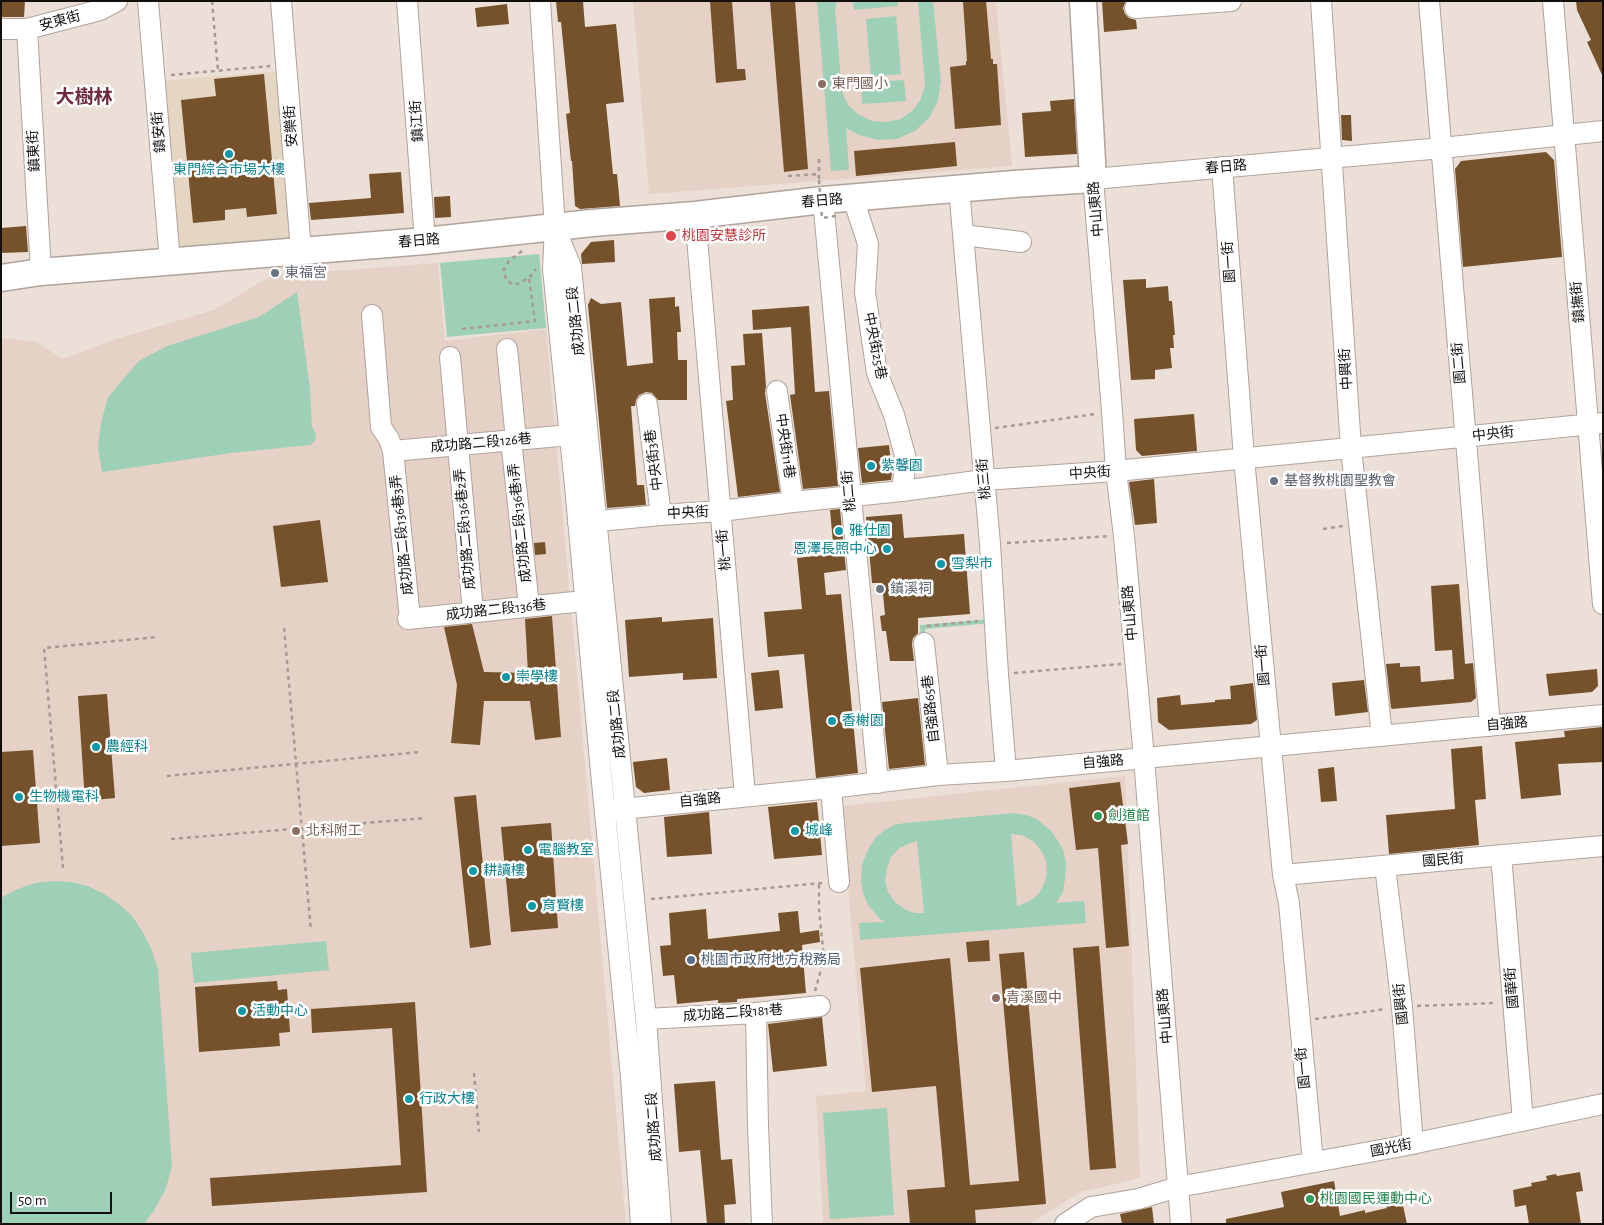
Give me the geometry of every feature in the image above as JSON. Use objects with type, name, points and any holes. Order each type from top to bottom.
[{"type":"main road","name":"中山東路","points":[[1083,1],[1093,179]]},
{"type":"main road","name":"春日路","points":[[1,278],[42,272],[425,241],[695,215],[837,205],[958,188],[1093,179]]},
{"type":"street","name":"安東街","points":[[1,29],[27,29],[100,10],[117,1]]},
{"type":"street","name":"鎮安街","points":[[148,1],[170,262]]},
{"type":"street","name":"安樂街","points":[[281,1],[301,251]]},
{"type":"street","name":"鎮江街","points":[[407,1],[425,241]]},
{"type":"street","name":"成功路二段","points":[[540,1],[555,228],[553,269],[570,435],[587,522],[625,808],[644,994],[660,1224]]},
{"type":"street","points":[[1135,8],[1231,1]]},
{"type":"street","name":"中興街","points":[[1321,1],[1351,448],[1382,736]]},
{"type":"street","name":"園二街","points":[[1429,1],[1490,726]]},
{"type":"street","name":"鎮撫街","points":[[1553,1],[1565,134],[1596,424],[1603,604]]},
{"type":"street","name":"鎮東街","points":[[27,29],[42,272]]},
{"type":"street","name":"春日路","points":[[1093,179],[1442,148],[1603,131]]},
{"type":"street","name":"園一街","points":[[1222,167],[1244,458],[1270,746],[1283,875],[1289,903],[1313,1162]]},
{"type":"street","name":"中山東路","points":[[1093,179],[1116,471],[1124,536],[1144,758],[1181,1224]]},
{"type":"street","name":"桃三街","points":[[958,188],[990,544],[1006,771]]},
{"type":"street","name":"中央街25巷","points":[[837,205],[868,244],[865,292],[877,373],[894,415],[906,459],[902,492]]},
{"type":"street","name":"桃二街","points":[[837,205],[850,497],[878,783]]},
{"type":"street","name":"桃一街","points":[[695,215],[745,796]]},
{"type":"street","name":"成功路二段","points":[[555,228],[571,267],[587,522],[584,601],[631,1077],[641,1224]]},
{"type":"street","points":[[963,235],[1021,242]]},
{"type":"street","name":"成功路二段136巷3弄","points":[[372,315],[381,427],[389,440],[392,452],[409,619]]},
{"type":"street","name":"成功路二段136巷1弄","points":[[507,349],[528,606]]},
{"type":"street","name":"成功路二段136巷2弄","points":[[450,357],[473,612]]},
{"type":"street","name":"中央街11巷","points":[[777,390],[793,502]]},
{"type":"street","name":"中央街3巷","points":[[648,404],[661,515]]},
{"type":"street","name":"中央街","points":[[587,522],[721,511],[902,492],[984,480],[1116,471],[1596,424]]},
{"type":"street","name":"成功路二段126巷","points":[[392,452],[570,435]]},
{"type":"street","name":"成功路二段136巷","points":[[409,619],[584,601]]},
{"type":"street","name":"自強路65巷","points":[[924,643],[938,775]]},
{"type":"street","name":"自強路","points":[[604,810],[831,788],[938,775],[1006,771],[1603,715]]},
{"type":"street","points":[[829,883],[831,788]]},
{"type":"street","name":"國民街","points":[[1283,875],[1603,846]]},
{"type":"street","name":"國華街","points":[[1501,855],[1523,1120]]},
{"type":"street","name":"國興街","points":[[1385,866],[1402,1007],[1413,1144]]},
{"type":"street","points":[[615,916],[635,907]]},
{"type":"street","points":[[623,997],[644,994]]},
{"type":"street","name":"成功路二段181巷","points":[[646,1019],[756,1013],[816,1007]]},
{"type":"street","points":[[756,1013],[762,1224]]},
{"type":"street","name":"國光街","points":[[1065,1224],[1091,1207],[1138,1199],[1178,1187],[1413,1144],[1603,1104]]},
{"type":"path","points":[[212,1],[218,71]]},
{"type":"path","points":[[154,76],[287,65]]},
{"type":"path","points":[[819,159],[822,218],[837,205]]},
{"type":"path","points":[[788,176],[819,174]]},
{"type":"path","points":[[525,248],[509,261],[504,269],[507,280],[516,285],[529,278],[539,266]]},
{"type":"path","points":[[462,329],[535,321],[529,278]]},
{"type":"path","points":[[980,430],[1112,411]]},
{"type":"path","points":[[1322,529],[1359,524]]},
{"type":"path","points":[[990,544],[1124,536]]},
{"type":"path","points":[[924,643],[922,626],[995,620]]},
{"type":"path","points":[[284,628],[311,931]]},
{"type":"path","points":[[63,868],[44,648],[157,637]]},
{"type":"path","points":[[998,674],[1108,666],[1134,662]]},
{"type":"path","points":[[167,776],[420,752]]},
{"type":"path","points":[[171,840],[426,818]]},
{"type":"path","points":[[635,907],[829,883],[820,917],[824,959],[816,1007]]},
{"type":"path","points":[[1299,1021],[1402,1007],[1513,1002]]},
{"type":"path","points":[[474,1073],[479,1132]]},
{"type":"shaded area","name":"東門國小","points":[[633,1],[996,1],[1012,166],[649,194]]},
{"type":"shaded area","points":[[281,71],[294,241],[172,251],[159,81]]},
{"type":"shaded area","name":"北科附工","points":[[438,263],[445,341],[546,329],[626,1224],[1,1224],[1,338],[36,342],[63,359],[116,339],[214,310],[271,276]]},
{"type":"shaded area","name":"青溪國中","points":[[1125,776],[1140,1178],[1081,1192],[1029,1224],[823,1224],[816,1096],[866,1091],[841,806]]},
{"type":"green space","points":[[817,1],[837,1],[835,9],[842,92],[848,105],[859,115],[872,121],[886,122],[901,119],[913,110],[921,99],[925,85],[918,1],[933,1],[941,81],[938,101],[929,118],[915,131],[897,139],[878,140],[859,135],[846,128],[849,170],[831,171]]},
{"type":"green space","points":[[853,1],[897,1],[898,6],[854,10]]},
{"type":"green space","points":[[896,16],[901,74],[871,77],[866,19]]},
{"type":"green space","points":[[904,80],[906,101],[862,104],[861,83]]},
{"type":"green space","points":[[539,254],[546,328],[447,337],[440,263]]},
{"type":"green space","points":[[297,292],[310,389],[312,427],[316,434],[315,440],[311,445],[231,453],[102,472],[98,448],[101,423],[108,397],[139,361],[167,346],[259,317]]},
{"type":"green space","points":[[992,619],[992,623],[925,629],[926,642],[921,642],[920,625]]},
{"type":"green space","points":[[1014,813],[1027,815],[1038,820],[1051,831],[1064,852],[1066,864],[1063,892],[1056,903],[1084,901],[1086,923],[860,940],[859,923],[885,922],[868,905],[863,893],[861,880],[862,864],[876,837],[894,825]],"holes":[[[1011,834],[1022,835],[1033,841],[1041,850],[1046,861],[1047,873],[1038,895],[1028,902],[1017,906]],[[917,842],[924,913],[906,910],[895,902],[888,892],[885,880],[891,857],[899,848]]]},
{"type":"green space","points":[[53,881],[88,886],[119,904],[132,916],[142,931],[151,948],[158,969],[172,1166],[166,1188],[155,1209],[144,1224],[1,1224],[1,898],[35,883]]},
{"type":"green space","points":[[326,941],[329,970],[194,983],[191,953]]},
{"type":"green space","points":[[887,1108],[894,1215],[830,1219],[823,1113]]},
{"type":"building","points":[[1,1],[25,1],[24,17],[1,17]]},
{"type":"building","points":[[556,1],[583,1],[585,27],[616,24],[624,102],[606,104],[613,174],[617,174],[620,206],[580,209],[575,206],[566,114],[570,113],[561,22],[558,22]]},
{"type":"building","points":[[710,1],[732,1],[737,69],[745,69],[746,80],[716,83]]},
{"type":"building","points":[[770,1],[795,1],[808,169],[784,172]]},
{"type":"building","points":[[963,1],[986,1],[991,59],[993,59],[993,64],[997,64],[1001,125],[955,129],[950,67],[966,65],[967,61]]},
{"type":"building","points":[[1102,1],[1126,1],[1123,8],[1125,14],[1129,18],[1136,20],[1137,29],[1104,32]]},
{"type":"building","points":[[1576,1],[1603,1],[1603,77],[1587,42],[1591,40],[1577,10]]},
{"type":"building","points":[[507,4],[509,24],[477,27],[475,8]]},
{"type":"building","name":"東門綜合市場大樓","points":[[264,74],[277,214],[247,217],[246,208],[225,210],[225,220],[193,223],[181,100],[216,96],[214,79]]},
{"type":"building","points":[[1074,99],[1077,154],[1025,157],[1022,113],[1051,111],[1050,101]]},
{"type":"building","points":[[1341,115],[1351,115],[1352,141],[1342,140]]},
{"type":"building","points":[[955,142],[957,166],[856,176],[854,151]]},
{"type":"building","points":[[1546,152],[1554,160],[1562,257],[1463,267],[1455,169],[1461,161]]},
{"type":"building","points":[[401,172],[404,213],[311,220],[309,203],[371,198],[369,174]]},
{"type":"building","points":[[450,196],[451,217],[435,218],[434,197]]},
{"type":"building","points":[[26,226],[28,252],[1,253],[1,228]]},
{"type":"building","points":[[614,240],[615,262],[582,264],[581,254],[591,242]]},
{"type":"building","points":[[1146,279],[1146,288],[1168,286],[1169,301],[1172,301],[1175,335],[1173,335],[1174,348],[1170,348],[1172,368],[1155,370],[1155,379],[1131,380],[1123,280]]},
{"type":"building","points":[[675,297],[675,307],[679,306],[681,332],[677,332],[678,360],[687,360],[687,400],[658,400],[652,393],[646,392],[639,395],[635,406],[631,406],[637,485],[644,485],[646,505],[607,508],[588,305],[591,298],[601,304],[621,302],[627,366],[653,363],[649,299]]},
{"type":"building","points":[[809,306],[815,392],[829,391],[838,486],[803,489],[790,395],[795,394],[791,327],[753,330],[752,310]]},
{"type":"building","points":[[762,333],[765,393],[780,492],[738,497],[726,401],[733,400],[731,366],[745,365],[743,334]]},
{"type":"building","points":[[1194,414],[1197,451],[1142,456],[1136,450],[1134,419]]},
{"type":"building","name":"紫馨園","points":[[889,445],[891,480],[862,483],[858,448]]},
{"type":"building","points":[[1154,479],[1157,523],[1135,525],[1129,482]]},
{"type":"building","points":[[840,509],[846,570],[824,573],[826,595],[841,594],[858,773],[816,778],[804,654],[768,657],[764,612],[802,609],[797,558],[834,554],[830,510]]},
{"type":"building","points":[[902,514],[904,538],[964,534],[970,614],[918,618],[918,633],[913,638],[912,644],[914,661],[890,661],[886,631],[882,631],[880,616],[885,615],[882,583],[872,583],[866,517]]},
{"type":"building","points":[[320,520],[328,582],[281,587],[273,526]]},
{"type":"building","points":[[545,542],[546,554],[535,555],[534,543]]},
{"type":"building","points":[[1459,584],[1465,664],[1473,663],[1476,698],[1471,702],[1392,709],[1386,664],[1400,663],[1400,667],[1420,666],[1421,682],[1454,679],[1452,650],[1435,651],[1431,586]]},
{"type":"building","name":"崇學樓","points":[[552,616],[561,737],[535,740],[530,701],[484,701],[480,745],[451,743],[457,685],[444,627],[472,624],[484,672],[528,673],[525,619]]},
{"type":"building","points":[[662,617],[662,622],[713,618],[717,678],[683,680],[683,673],[629,677],[625,620]]},
{"type":"building","points":[[1597,669],[1598,686],[1592,692],[1549,696],[1546,674]]},
{"type":"building","points":[[779,670],[783,708],[755,711],[751,673]]},
{"type":"building","points":[[1364,680],[1368,712],[1335,716],[1332,683]]},
{"type":"building","points":[[1253,683],[1257,720],[1251,724],[1169,730],[1158,722],[1157,698],[1180,695],[1181,705],[1215,702],[1215,700],[1231,699],[1230,686]]},
{"type":"building","name":"農經科","points":[[107,694],[115,798],[85,801],[78,696]]},
{"type":"building","points":[[918,698],[925,765],[889,769],[882,702]]},
{"type":"building","points":[[1602,727],[1603,762],[1558,764],[1561,795],[1521,799],[1515,742],[1565,737],[1564,731]]},
{"type":"building","points":[[1482,746],[1486,799],[1475,800],[1479,845],[1389,854],[1386,815],[1455,809],[1451,749]]},
{"type":"building","name":"生物機電科","points":[[33,750],[40,843],[1,846],[1,752]]},
{"type":"building","points":[[667,758],[670,790],[644,793],[636,787],[633,762]]},
{"type":"building","points":[[1334,767],[1337,801],[1321,802],[1318,769]]},
{"type":"building","points":[[1120,782],[1128,844],[1121,845],[1129,946],[1106,948],[1098,848],[1076,850],[1069,788]]},
{"type":"building","name":"耕讀樓","points":[[476,795],[491,945],[470,948],[454,797]]},
{"type":"building","name":"城峰","points":[[817,802],[822,855],[774,859],[768,807]]},
{"type":"building","points":[[709,812],[712,854],[667,857],[664,817]]},
{"type":"building","points":[[551,823],[558,928],[511,932],[501,827]]},
{"type":"building","points":[[706,909],[708,939],[780,931],[778,913],[798,911],[800,933],[819,930],[820,942],[802,945],[806,993],[737,999],[737,1002],[718,1003],[718,1000],[677,1004],[674,975],[663,976],[660,946],[671,945],[669,913]]},
{"type":"building","points":[[989,940],[990,961],[968,962],[966,942]]},
{"type":"building","points":[[1099,946],[1116,1168],[1090,1170],[1073,948]]},
{"type":"building","points":[[1024,952],[1046,1204],[975,1210],[976,1224],[910,1224],[907,1190],[945,1187],[936,1086],[872,1092],[860,968],[950,958],[970,1185],[1019,1181],[999,954]]},
{"type":"building","name":"活動中心","points":[[277,981],[278,990],[287,989],[290,1032],[279,1033],[280,1046],[199,1052],[195,987]]},
{"type":"building","name":"行政大樓","points":[[415,1002],[427,1192],[212,1206],[210,1178],[401,1165],[392,1028],[312,1033],[311,1009]]},
{"type":"building","points":[[822,1017],[827,1066],[773,1072],[768,1024]]},
{"type":"building","points":[[715,1081],[721,1160],[732,1159],[736,1204],[724,1205],[725,1224],[707,1224],[700,1150],[679,1152],[674,1084]]},
{"type":"building","points":[[1580,1172],[1583,1191],[1576,1192],[1581,1224],[1529,1224],[1526,1205],[1515,1207],[1513,1190],[1532,1186],[1531,1183],[1547,1180],[1546,1176]]},
{"type":"building","name":"桃園國民運動中心","points":[[1334,1181],[1340,1216],[1365,1210],[1365,1213],[1387,1208],[1386,1205],[1402,1201],[1407,1224],[1226,1224],[1226,1219],[1284,1207],[1281,1192]]},
{"type":"building","points":[[1152,1207],[1154,1224],[1122,1224],[1120,1214]]},
{"type":"place","name":"東門國小","points":[[822,84]]},
{"type":"place","name":"東門綜合市場大樓","points":[[229,154]]},
{"type":"place","name":"桃園安慧診所","points":[[671,236]]},
{"type":"place","name":"東福宮","points":[[275,273]]},
{"type":"place","name":"紫馨園","points":[[871,466]]},
{"type":"place","name":"基督教桃園聖教會","points":[[1274,481]]},
{"type":"place","name":"雅仕園","points":[[839,531]]},
{"type":"place","name":"恩澤長照中心","points":[[887,549]]},
{"type":"place","name":"雪梨市","points":[[941,564]]},
{"type":"place","name":"鎮溪祠","points":[[880,589]]},
{"type":"place","name":"崇學樓","points":[[506,677]]},
{"type":"place","name":"香榭園","points":[[832,721]]},
{"type":"place","name":"農經科","points":[[96,747]]},
{"type":"place","name":"生物機電科","points":[[19,797]]},
{"type":"place","name":"劍道館","points":[[1098,816]]},
{"type":"place","name":"北科附工","points":[[296,831]]},
{"type":"place","name":"城峰","points":[[795,831]]},
{"type":"place","name":"電腦教室","points":[[528,850]]},
{"type":"place","name":"耕讀樓","points":[[473,871]]},
{"type":"place","name":"育賢樓","points":[[532,906]]},
{"type":"place","name":"桃園市政府地方稅務局","points":[[691,960]]},
{"type":"place","name":"青溪國中","points":[[996,998]]},
{"type":"place","name":"活動中心","points":[[242,1011]]},
{"type":"place","name":"行政大樓","points":[[409,1099]]},
{"type":"place","name":"桃園國民運動中心","points":[[1310,1199]]},
{"type":"district","name":"大樹林","points":[[84,97]]}]
